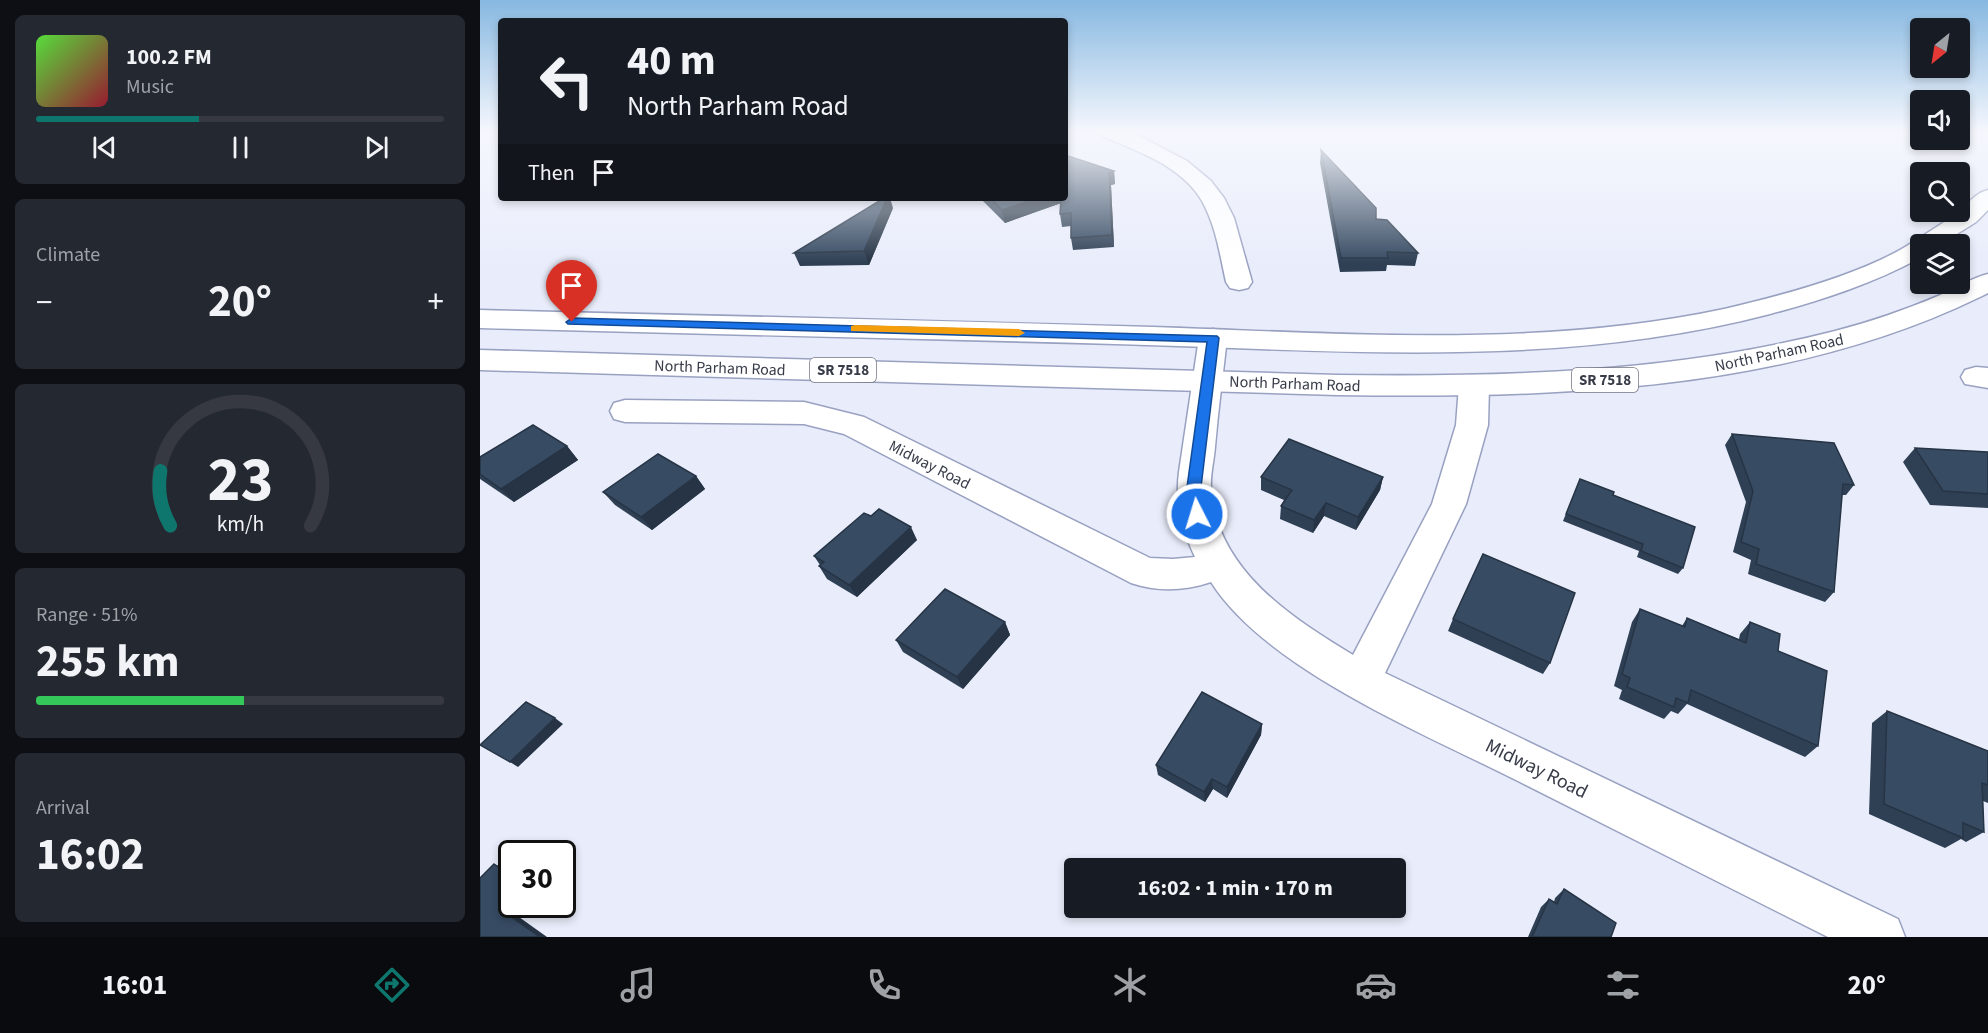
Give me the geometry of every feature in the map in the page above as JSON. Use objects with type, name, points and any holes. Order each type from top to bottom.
[{"type":"main road","points":[[1192,176],[1213,200],[1222,222],[1239,282]]},
{"type":"main road","points":[[1943,234],[1984,207]]},
{"type":"main road","points":[[480,319],[1432,343],[1499,342],[1588,337],[1713,320],[1785,302],[1845,282],[1910,253]]},
{"type":"main road","name":"North Parham Road","points":[[480,360],[1207,381],[1474,386],[1544,384],[1692,370],[1768,357],[1870,331],[1953,300],[1988,282]]},
{"type":"main road","name":"Midway Road","points":[[1213,338],[1194,487],[1197,514],[1207,543],[1219,564],[1234,585],[1257,610],[1288,636],[1361,681],[1880,937]]},
{"type":"main road","points":[[1361,681],[1449,504],[1472,424],[1474,386]]},
{"type":"main road","name":"Midway Road","points":[[625,411],[804,413],[834,419],[853,425],[1144,572],[1169,577],[1205,570],[1219,564]]},
{"type":"building","points":[[1068,176],[1109,176],[1112,235],[1071,238],[1071,213],[1060,214],[1061,201],[1068,201]]},
{"type":"building","points":[[1326,176],[1345,176],[1376,208],[1376,219],[1387,220],[1418,253],[1387,252],[1388,258],[1341,258]]},
{"type":"building","points":[[879,201],[886,201],[864,251],[794,253]]},
{"type":"building","points":[[993,201],[1028,201],[1002,210]]},
{"type":"building","points":[[533,425],[567,446],[501,489],[480,474],[480,457]]},
{"type":"building","points":[[1732,434],[1834,443],[1854,485],[1843,484],[1834,592],[1756,564],[1759,549],[1741,542],[1753,491]]},
{"type":"building","points":[[1289,439],[1383,477],[1358,517],[1326,503],[1314,520],[1281,506],[1292,490],[1261,477]]},
{"type":"building","points":[[1915,448],[1988,452],[1988,494],[1943,491]]},
{"type":"building","points":[[658,454],[696,476],[641,517],[603,492]]},
{"type":"building","points":[[1580,479],[1614,492],[1613,495],[1695,527],[1683,568],[1641,551],[1643,544],[1566,514]]},
{"type":"building","points":[[879,509],[911,527],[849,585],[819,566],[824,562],[814,556],[864,513],[871,516]]},
{"type":"building","points":[[1483,554],[1575,593],[1550,663],[1453,619]]},
{"type":"building","points":[[945,589],[1005,622],[957,677],[896,640]]},
{"type":"building","points":[[1640,609],[1685,627],[1687,618],[1746,643],[1750,622],[1780,634],[1778,651],[1827,671],[1818,746],[1691,690],[1688,703],[1676,698],[1674,707],[1627,687],[1630,678],[1622,674]]},
{"type":"building","points":[[1202,692],[1262,724],[1227,787],[1212,779],[1204,792],[1156,765]]},
{"type":"building","points":[[526,702],[555,718],[510,762],[480,745]]},
{"type":"building","points":[[1887,711],[1988,751],[1988,785],[1982,783],[1984,832],[1963,823],[1963,838],[1884,804]]},
{"type":"building","points":[[494,864],[498,867],[498,918],[513,918],[540,937],[480,937],[480,878]]},
{"type":"building","points":[[1564,889],[1616,923],[1611,937],[1532,937],[1549,899],[1557,904]]},
{"type":"slow traffic","points":[[855,329],[1019,333]]},
{"type":"route","points":[[572,322],[1213,338],[1194,487],[1197,514]]}]
